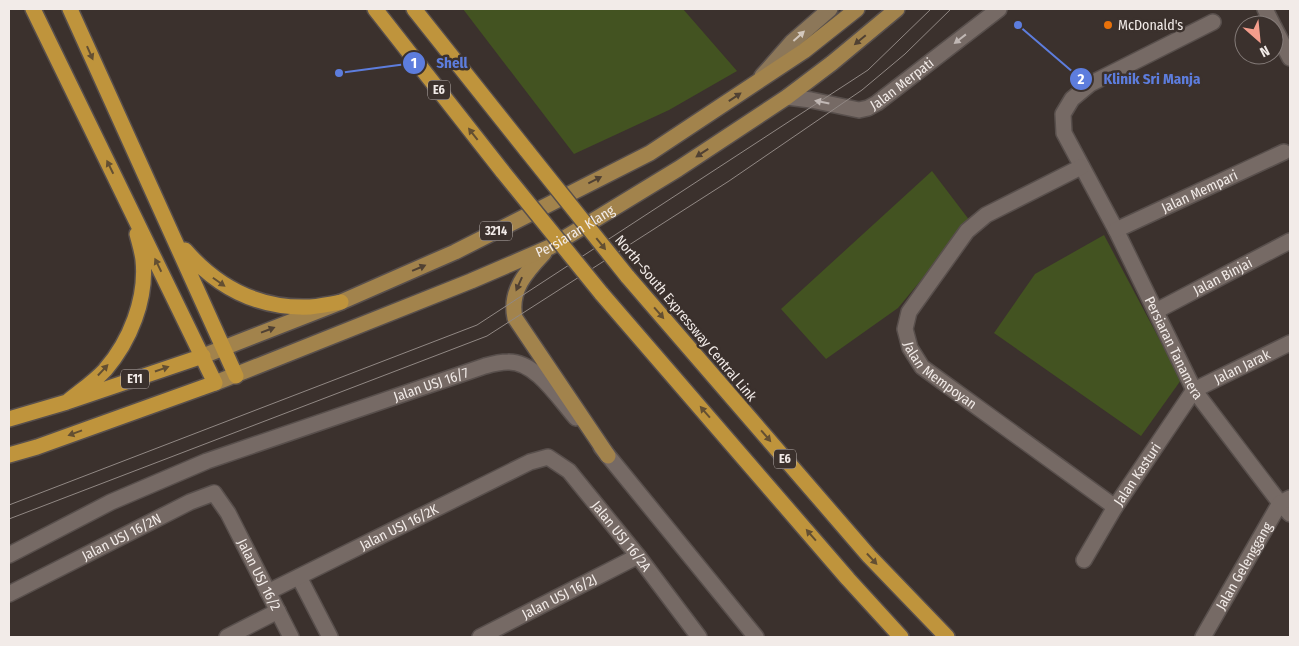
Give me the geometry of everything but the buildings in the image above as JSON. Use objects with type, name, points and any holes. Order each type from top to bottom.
[{"type":"highway","points":[[33,9],[215,383]]},
{"type":"highway","points":[[70,9],[236,376]]},
{"type":"highway","name":"E6","points":[[375,9],[601,293],[848,579],[901,637]]},
{"type":"highway","name":"North–South Expressway Central Link","points":[[414,9],[627,276],[869,556],[947,637]]},
{"type":"highway","points":[[67,402],[104,370],[122,346],[135,319],[142,290],[143,261],[132,211]]},
{"type":"highway","points":[[166,219],[180,245],[200,268],[224,286],[245,296],[281,306],[311,307],[340,302]]},
{"type":"highway","name":"E11","points":[[9,419],[67,402],[203,356]]},
{"type":"highway","name":"E11","points":[[9,455],[215,383]]},
{"type":"highway","points":[[9,461],[37,446]]},
{"type":"main road","points":[[754,84],[792,42],[830,9]]},
{"type":"main road","name":"3214","points":[[203,356],[340,302],[455,252],[650,152],[804,51],[856,9]]},
{"type":"main road","name":"Persiaran Klang","points":[[215,383],[472,281],[550,247],[678,169],[787,97],[832,63],[897,9]]},
{"type":"main road","points":[[550,247],[523,276],[514,296],[512,308],[515,318],[608,456]]},
{"type":"street","name":"Jalan Merpati","points":[[787,97],[859,110],[868,108],[878,103],[999,9]]},
{"type":"street","name":"Persiaran Tanamera","points":[[1213,22],[1090,84],[1072,99],[1063,114],[1064,132],[1116,230],[1194,390],[1287,505]]},
{"type":"street","points":[[1284,46],[1290,58]]},
{"type":"street","name":"Jalan Mempari","points":[[1116,230],[1284,152]]},
{"type":"street","name":"Jalan Mempoyan","points":[[1081,167],[986,215],[967,231],[909,312],[905,330],[910,348],[922,368],[1114,507]]},
{"type":"street","name":"Jalan Binjai","points":[[1156,312],[1290,241]]},
{"type":"street","name":"Jalan Jarak","points":[[1194,390],[1290,343]]},
{"type":"street","name":"Jalan USJ 16/7","points":[[9,555],[111,502],[206,461],[485,366],[508,362],[522,364],[539,375],[756,637]]},
{"type":"street","name":"Jalan Kasturi","points":[[1084,560],[1114,507],[1194,390]]},
{"type":"street","name":"Jalan USJ 16/2A","points":[[530,462],[548,457],[569,471],[638,556],[699,637]]},
{"type":"street","name":"Jalan USJ 16/2K","points":[[268,592],[530,462]]},
{"type":"street","name":"Jalan USJ 16/2N","points":[[9,594],[190,502],[214,493],[228,513]]},
{"type":"street","name":"Jalan Gelenggang","points":[[1203,637],[1287,505]]},
{"type":"street","name":"Jalan USJ 16/2","points":[[228,513],[291,637]]},
{"type":"street","name":"Jalan USJ 16/2J","points":[[480,637],[638,556]]},
{"type":"street","points":[[299,577],[330,637]]},
{"type":"street","points":[[227,637],[278,611]]},
{"type":"green space","points":[[463,9],[683,9],[737,71],[669,110],[574,154]]},
{"type":"green space","points":[[932,171],[970,221],[898,308],[826,359],[781,309]]},
{"type":"green space","points":[[1104,235],[1181,380],[1141,436],[994,333],[1035,274]]},
{"type":"tram line","points":[[9,505],[477,325],[868,70],[931,9]]},
{"type":"tram line","points":[[9,519],[487,336],[729,181],[862,90],[905,54],[951,9]]},
{"type":"place","name":"Klinik Sri Manja","points":[[1018,25]]},
{"type":"place","name":"McDonald's","points":[[1108,25]]},
{"type":"place","name":"Shell","points":[[339,73]]}]
